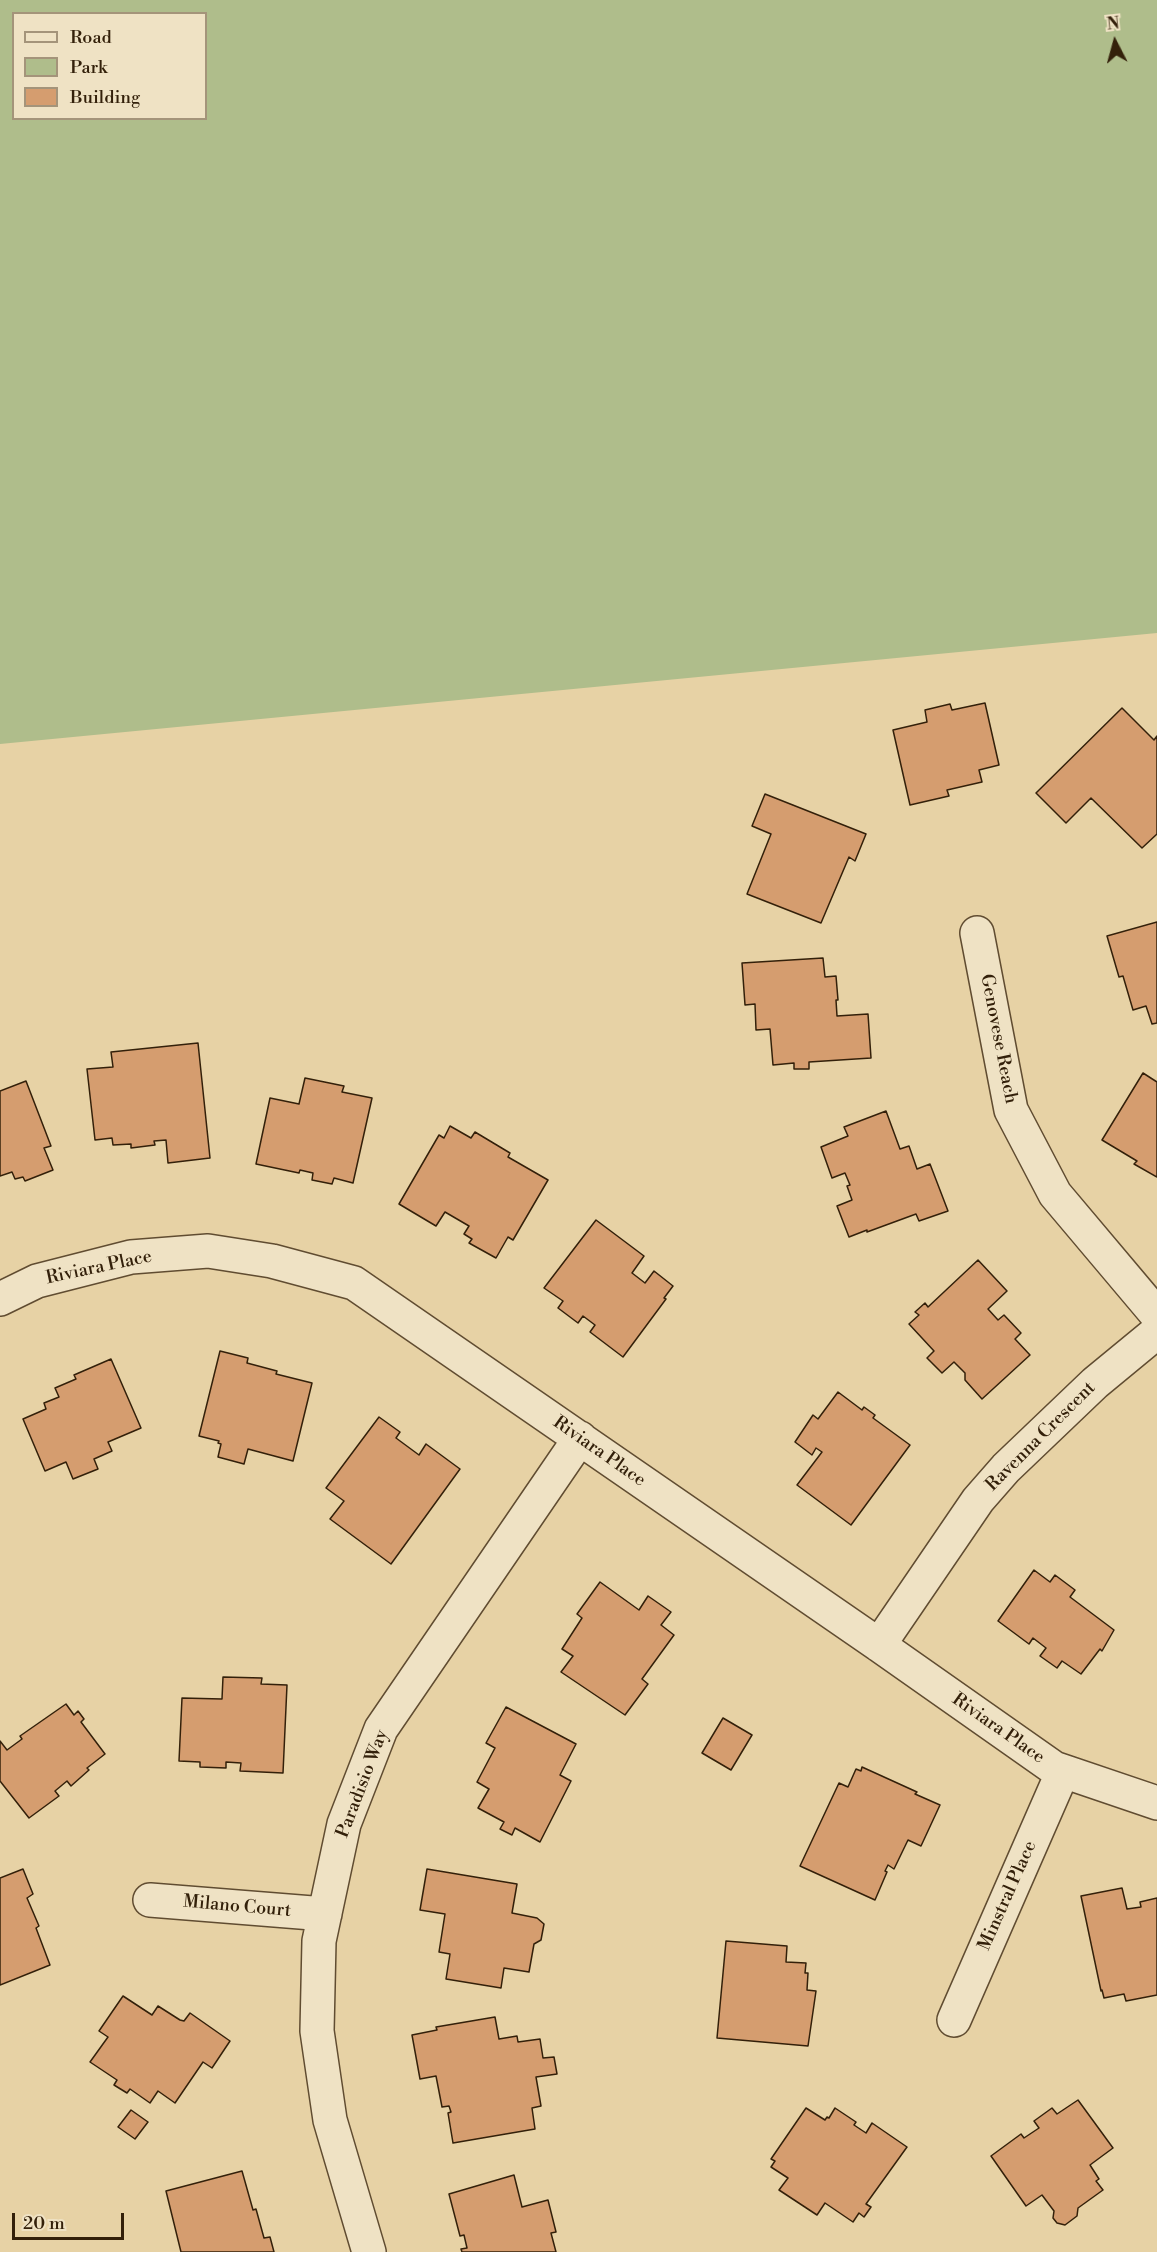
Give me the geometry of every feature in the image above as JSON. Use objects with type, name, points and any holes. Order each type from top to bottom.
[{"type":"street","name":"Genovese Reach","points":[[977,933],[1011,1110],[1055,1194],[1157,1315]]},
{"type":"street","name":"Riviara Place","points":[[0,1299],[37,1281],[131,1257],[208,1251],[272,1261],[354,1282],[1054,1768],[1157,1803]]},
{"type":"street","name":"Ravenna Crescent","points":[[879,1645],[978,1500],[1006,1468],[1095,1383],[1157,1332]]},
{"type":"street","name":"Paradisio Way","points":[[369,2252],[330,2120],[317,2031],[320,1941],[344,1824],[381,1729],[580,1438]]},
{"type":"street","name":"Minstral Place","points":[[954,2020],[1063,1771]]},
{"type":"street","name":"Milano Court","points":[[150,1900],[325,1914]]},
{"type":"green space","points":[[0,0],[1157,0],[1157,633],[0,744]]},
{"type":"building","points":[[985,703],[999,765],[979,770],[982,782],[947,790],[949,796],[910,805],[893,730],[927,722],[925,710],[950,704],[952,710]]},
{"type":"building","points":[[1122,708],[1154,740],[1157,736],[1157,834],[1142,848],[1091,798],[1066,823],[1036,793]]},
{"type":"building","points":[[765,794],[866,834],[855,861],[849,857],[821,923],[747,894],[771,834],[752,826]]},
{"type":"building","points":[[1157,922],[1157,1023],[1152,1024],[1146,1006],[1133,1010],[1123,976],[1119,977],[1107,936]]},
{"type":"building","points":[[823,958],[825,977],[836,976],[837,1016],[868,1014],[871,1058],[809,1062],[809,1069],[794,1069],[794,1063],[773,1065],[770,1029],[756,1030],[755,1004],[745,1005],[742,963]]},
{"type":"building","points":[[198,1043],[210,1158],[168,1163],[166,1140],[154,1141],[155,1145],[131,1148],[131,1144],[113,1145],[112,1138],[95,1140],[87,1069],[113,1067],[111,1052]]},
{"type":"building","points":[[1143,1073],[1157,1082],[1157,1177],[1134,1164],[1137,1161],[1102,1140]]},
{"type":"building","points":[[305,1078],[344,1086],[342,1092],[372,1098],[353,1183],[334,1178],[332,1184],[312,1180],[313,1173],[300,1170],[299,1173],[256,1164],[270,1098],[299,1104]]},
{"type":"building","points":[[26,1081],[51,1146],[44,1148],[53,1170],[25,1181],[23,1177],[15,1179],[12,1172],[0,1176],[0,1091]]},
{"type":"building","points":[[886,1111],[900,1149],[909,1146],[917,1169],[930,1164],[948,1211],[919,1221],[916,1214],[849,1237],[837,1206],[852,1200],[847,1186],[850,1185],[845,1173],[832,1178],[821,1147],[848,1136],[844,1127]]},
{"type":"building","points":[[450,1126],[471,1138],[475,1132],[510,1153],[508,1157],[548,1180],[513,1240],[508,1237],[496,1258],[469,1243],[472,1239],[464,1234],[469,1226],[445,1212],[436,1226],[399,1204],[439,1135],[444,1138]]},
{"type":"building","points":[[596,1220],[644,1256],[632,1273],[645,1283],[654,1271],[673,1286],[623,1357],[590,1332],[595,1325],[583,1316],[578,1323],[558,1308],[563,1301],[544,1288]]},
{"type":"building","points":[[978,1260],[1007,1291],[988,1309],[998,1320],[1004,1315],[1021,1333],[1015,1339],[1030,1355],[982,1399],[965,1380],[965,1373],[954,1362],[942,1373],[927,1358],[934,1351],[909,1324],[919,1315],[915,1312],[925,1303],[928,1307]]},
{"type":"building","points":[[220,1351],[248,1358],[247,1363],[277,1371],[276,1374],[312,1383],[293,1461],[248,1449],[244,1464],[218,1457],[221,1444],[218,1443],[219,1441],[199,1436]]},
{"type":"building","points":[[111,1359],[141,1428],[108,1442],[112,1451],[94,1459],[98,1469],[73,1479],[66,1462],[45,1471],[23,1419],[46,1409],[44,1403],[59,1397],[55,1388],[76,1379],[74,1375]]},
{"type":"building","points":[[838,1392],[862,1410],[864,1407],[875,1415],[873,1418],[910,1445],[851,1525],[797,1485],[822,1452],[816,1448],[812,1455],[795,1442],[813,1415],[818,1419]]},
{"type":"building","points":[[379,1417],[400,1432],[396,1438],[419,1455],[426,1444],[460,1469],[391,1564],[330,1519],[344,1501],[326,1488]]},
{"type":"building","points":[[1034,1570],[1050,1582],[1055,1575],[1075,1590],[1070,1597],[1114,1630],[1102,1651],[1100,1649],[1081,1674],[1062,1661],[1057,1668],[1040,1656],[1046,1648],[1033,1638],[1029,1644],[998,1621]]},
{"type":"building","points":[[600,1582],[639,1610],[648,1596],[671,1612],[661,1625],[674,1635],[642,1679],[648,1684],[625,1715],[561,1672],[573,1656],[562,1649],[582,1618],[577,1614]]},
{"type":"building","points":[[223,1677],[262,1678],[261,1684],[287,1685],[283,1773],[240,1771],[241,1763],[226,1762],[226,1768],[200,1767],[200,1762],[179,1761],[182,1698],[222,1699]]},
{"type":"building","points":[[66,1704],[74,1715],[78,1711],[84,1719],[81,1722],[105,1754],[87,1768],[89,1770],[71,1786],[67,1781],[55,1791],[59,1796],[29,1818],[0,1781],[0,1741],[7,1750],[22,1739],[20,1736]]},
{"type":"building","points":[[506,1707],[576,1744],[560,1775],[571,1781],[540,1842],[515,1828],[512,1835],[500,1829],[504,1822],[478,1808],[489,1789],[477,1782],[495,1748],[486,1743]]},
{"type":"building","points":[[723,1718],[752,1735],[731,1770],[702,1753]]},
{"type":"building","points":[[862,1767],[940,1805],[921,1846],[908,1840],[894,1869],[888,1865],[875,1900],[800,1866],[839,1783],[848,1787],[856,1769],[861,1771]]},
{"type":"building","points":[[23,1869],[33,1894],[27,1898],[39,1926],[36,1928],[50,1965],[0,1985],[0,1878]]},
{"type":"building","points":[[427,1869],[517,1884],[512,1913],[537,1918],[544,1924],[541,1940],[534,1944],[529,1972],[504,1968],[501,1988],[446,1979],[450,1954],[439,1952],[445,1914],[420,1910]]},
{"type":"building","points":[[1122,1888],[1127,1909],[1141,1907],[1140,1902],[1157,1898],[1157,1995],[1126,2001],[1124,1994],[1104,1998],[1101,1991],[1081,1896]]},
{"type":"building","points":[[726,1941],[787,1946],[786,1962],[806,1963],[807,1990],[816,1991],[808,2046],[717,2038]]},
{"type":"building","points":[[123,1996],[152,2015],[158,2006],[184,2021],[190,2013],[230,2041],[212,2068],[203,2062],[175,2103],[158,2091],[150,2103],[130,2089],[127,2093],[114,2085],[117,2080],[90,2062],[108,2037],[99,2031]]},
{"type":"building","points":[[495,2017],[499,2039],[517,2036],[518,2042],[540,2039],[543,2058],[554,2057],[557,2074],[536,2077],[541,2106],[532,2108],[535,2129],[453,2143],[449,2106],[442,2107],[436,2076],[420,2079],[412,2035],[437,2030],[436,2027]]},
{"type":"building","points":[[1078,2100],[1113,2148],[1090,2165],[1099,2179],[1096,2181],[1103,2190],[1078,2208],[1077,2216],[1065,2225],[1057,2223],[1053,2218],[1054,2211],[1042,2195],[1026,2206],[991,2156],[1021,2134],[1024,2138],[1039,2128],[1034,2121],[1052,2108],[1057,2114]]},
{"type":"building","points":[[806,2108],[825,2120],[835,2108],[856,2122],[854,2125],[866,2133],[872,2123],[907,2147],[866,2204],[871,2207],[864,2217],[859,2213],[853,2222],[825,2203],[817,2215],[779,2190],[788,2178],[771,2167],[775,2161],[771,2159]]},
{"type":"building","points":[[131,2110],[148,2122],[135,2139],[118,2127]]},
{"type":"building","points":[[242,2171],[264,2238],[270,2237],[274,2252],[181,2252],[166,2191]]},
{"type":"building","points":[[514,2175],[522,2207],[548,2200],[556,2232],[551,2233],[556,2252],[462,2252],[461,2249],[467,2248],[464,2235],[460,2236],[449,2194]]}]
